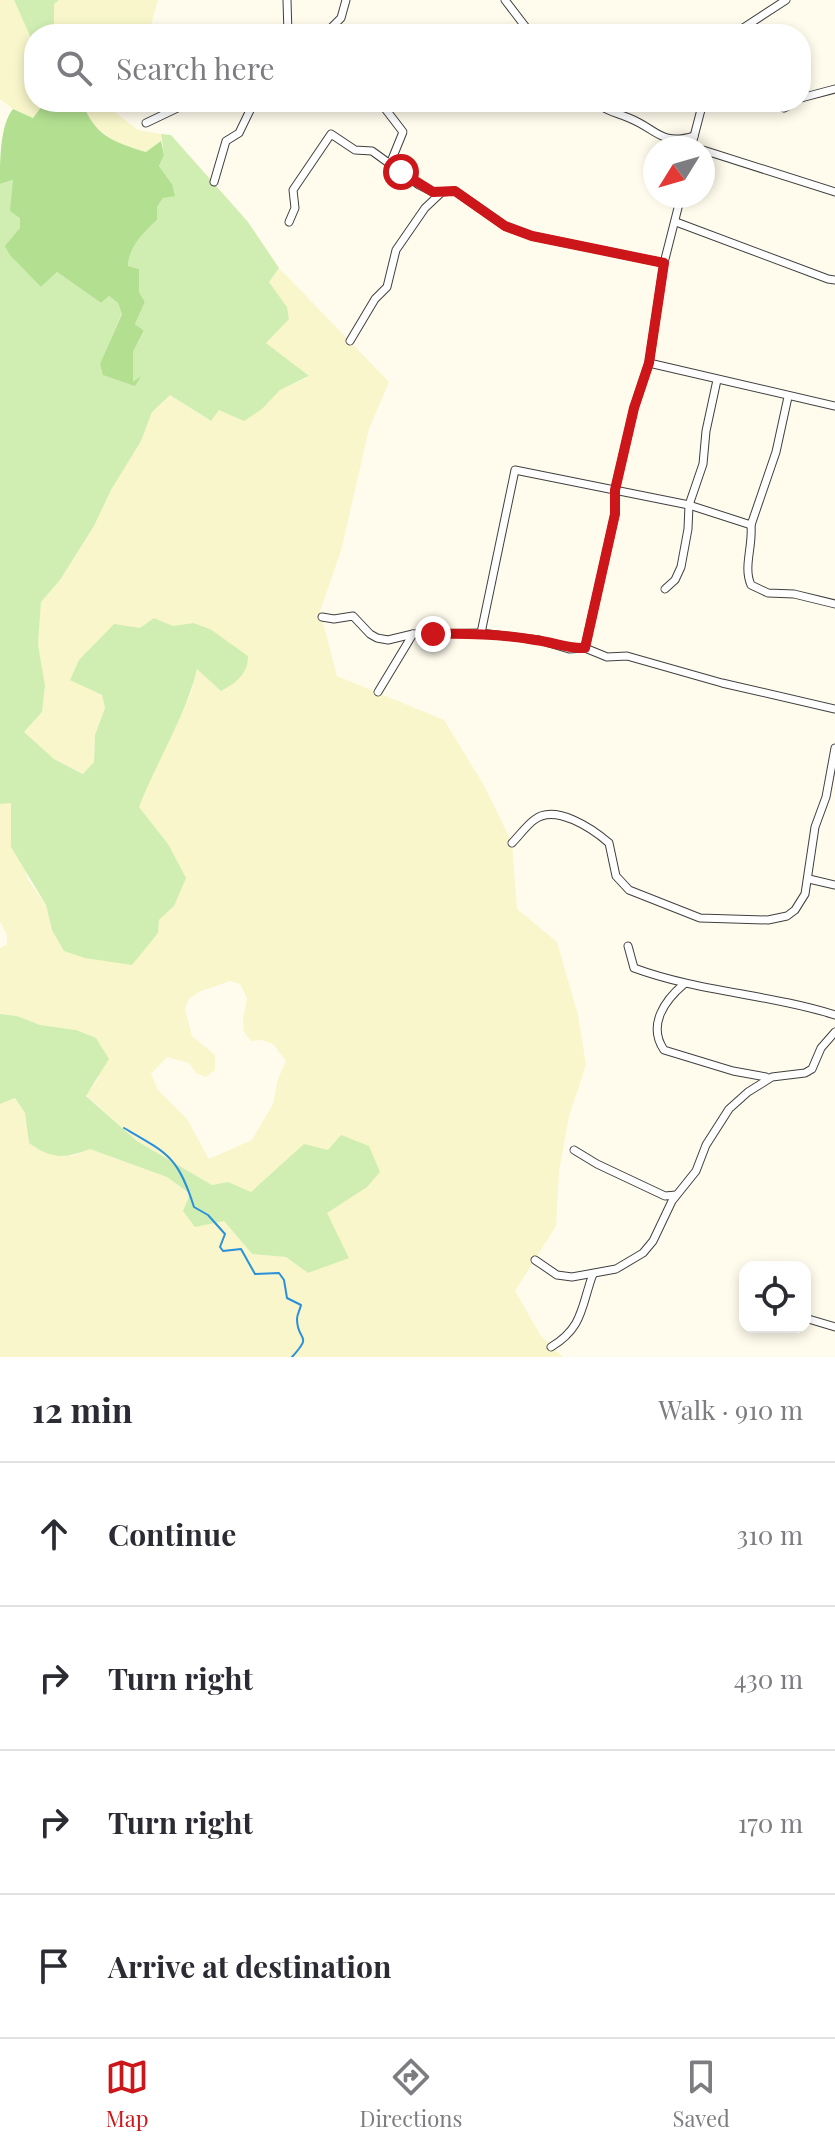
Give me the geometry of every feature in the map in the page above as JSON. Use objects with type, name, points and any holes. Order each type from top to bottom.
[{"type":"street","points":[[287,0],[289,24]]},
{"type":"street","points":[[335,24],[341,18],[346,0]]},
{"type":"street","points":[[505,0],[523,24]]},
{"type":"street","points":[[749,24],[786,0]]},
{"type":"street","points":[[811,95],[835,89]]},
{"type":"street","points":[[146,123],[169,112]]},
{"type":"street","points":[[214,182],[226,141],[239,133],[248,112]]},
{"type":"street","points":[[388,112],[403,132],[390,164]]},
{"type":"street","points":[[609,112],[629,118],[659,136]]},
{"type":"street","points":[[694,136],[700,112]]},
{"type":"street","points":[[289,222],[295,208],[293,190],[331,134],[355,150],[372,151],[433,192],[455,191],[505,226],[532,236],[664,263]]},
{"type":"street","points":[[715,154],[835,192]]},
{"type":"street","points":[[350,341],[375,299],[387,287],[396,250],[425,208],[442,192]]},
{"type":"street","points":[[585,648],[615,514],[615,490],[634,408],[649,363],[664,263],[679,208]]},
{"type":"street","points":[[676,222],[835,280]]},
{"type":"street","points":[[649,363],[835,406]]},
{"type":"street","points":[[665,589],[675,580],[681,567],[689,505],[703,464],[706,431],[717,380]]},
{"type":"street","points":[[788,397],[776,452],[751,525],[753,542],[746,575],[751,585],[768,593],[794,594],[835,604]]},
{"type":"street","points":[[481,633],[515,470],[689,505],[751,525]]},
{"type":"street","points":[[322,617],[353,616],[370,634],[388,640],[413,634],[481,633],[539,640],[569,649],[585,648],[607,657],[627,656],[722,683],[835,709]]},
{"type":"street","points":[[378,692],[413,634]]},
{"type":"street","points":[[512,843],[534,819],[546,814],[570,820],[587,827],[609,843],[616,876],[622,886],[700,918],[768,920],[787,916],[800,903],[809,879],[815,827],[826,797],[835,748]]},
{"type":"street","points":[[809,879],[835,885]]},
{"type":"street","points":[[628,946],[634,968],[684,984],[746,994],[835,1015]]},
{"type":"street","points":[[684,984],[664,1002],[656,1025],[664,1050],[759,1078],[772,1077],[805,1073],[812,1069],[821,1048],[835,1032]]},
{"type":"street","points":[[535,1260],[557,1275],[572,1277],[616,1269],[643,1253],[653,1241],[676,1195],[696,1171],[706,1145],[729,1109],[772,1077]]},
{"type":"street","points":[[574,1150],[665,1196],[676,1195]]},
{"type":"street","points":[[551,1347],[575,1328],[593,1274]]},
{"type":"street","points":[[811,1320],[835,1327]]},
{"type":"shaded area","points":[[0,0],[14,0],[25,24],[24,112],[38,112],[33,118],[0,99]]},
{"type":"shaded area","points":[[59,0],[158,0],[151,24],[54,24],[54,4]]},
{"type":"shaded area","points":[[86,112],[115,112],[138,130],[161,134],[161,141],[146,152],[117,143],[90,123]]},
{"type":"shaded area","points":[[279,268],[389,382],[369,429],[341,551],[320,611],[337,676],[444,720],[485,787],[512,843],[517,909],[557,942],[578,1015],[586,1065],[569,1116],[559,1171],[556,1226],[515,1291],[541,1336],[563,1357],[0,1357],[0,1104],[15,1098],[25,1113],[29,1143],[72,1156],[90,1149],[167,1177],[224,1221],[252,1254],[286,1257],[308,1273],[327,1212],[367,1187],[328,1151],[304,1145],[251,1193],[228,1182],[212,1185],[137,1141],[86,1095],[99,1078],[76,1030],[40,1025],[17,1016],[0,1014],[0,948],[7,944],[7,935],[0,921],[0,804],[11,802],[27,878],[46,905],[52,930],[147,945],[158,933],[159,920],[174,906],[168,844],[139,807],[191,693],[197,668],[193,623],[173,626],[154,618],[70,679],[102,695],[105,708],[95,735],[94,762],[84,774],[54,759],[24,732],[42,712],[45,687],[38,644],[41,602],[60,580],[94,526],[111,490],[141,441],[152,412],[170,395],[210,421],[219,410],[262,409],[280,390],[309,377],[266,343],[287,307],[269,282]],"holes":[[[230,981],[240,984],[247,998],[244,1032],[251,1041],[262,1040],[273,1044],[286,1061],[278,1079],[273,1104],[252,1140],[209,1159],[187,1119],[158,1090],[151,1074],[167,1057],[189,1063],[196,1073],[206,1077],[215,1070],[215,1055],[192,1036],[185,1009],[189,999],[199,992]]]},
{"type":"green space","points":[[14,0],[59,0],[54,4],[54,24],[25,24]]},
{"type":"green space","points":[[13,109],[33,118],[38,112],[86,112],[99,130],[115,141],[146,152],[161,141],[164,155],[159,166],[172,184],[175,196],[163,198],[157,207],[157,220],[138,240],[129,259],[128,266],[139,269],[139,292],[145,302],[135,324],[144,331],[133,352],[133,382],[141,376],[135,386],[103,375],[100,364],[122,314],[118,303],[109,296],[101,303],[57,272],[41,287],[5,246],[20,228],[20,218],[10,211],[13,180],[0,184],[5,124]]},
{"type":"green space","points":[[161,134],[171,135],[248,222],[279,268],[269,282],[287,307],[289,319],[266,343],[309,376],[280,390],[262,409],[244,421],[219,410],[211,421],[170,395],[152,412],[141,441],[111,490],[94,526],[60,580],[41,602],[38,644],[45,686],[42,712],[24,732],[54,759],[83,774],[94,762],[95,735],[105,708],[102,695],[70,680],[79,660],[114,624],[140,628],[154,618],[173,626],[193,623],[210,629],[248,656],[246,668],[240,677],[221,691],[197,669],[186,703],[139,807],[168,844],[186,878],[174,906],[159,920],[158,933],[132,965],[85,958],[64,951],[52,930],[46,905],[11,847],[11,803],[0,804],[0,184],[13,180],[20,228],[41,287],[57,272],[101,303],[109,296],[118,303],[122,313],[100,365],[133,383],[133,352],[144,332],[135,324],[145,302],[139,292],[139,269],[128,266],[134,246],[157,220],[157,207],[172,184],[159,166],[164,155]]},
{"type":"green space","points":[[0,1014],[17,1016],[40,1025],[76,1030],[96,1038],[109,1059],[86,1096],[137,1141],[212,1185],[228,1182],[251,1192],[304,1144],[328,1150],[341,1135],[369,1146],[380,1172],[367,1187],[327,1213],[349,1258],[308,1273],[286,1257],[252,1254],[224,1221],[195,1227],[183,1211],[190,1194],[167,1177],[90,1149],[58,1156],[29,1143],[25,1113],[15,1098],[0,1104]]},
{"type":"waterway","points":[[124,1128],[170,1158],[183,1177],[194,1207],[208,1215],[225,1234],[220,1247],[223,1251],[241,1249],[255,1274],[279,1273],[284,1280],[287,1298],[301,1305],[297,1319],[303,1340],[292,1357]]},
{"type":"route","points":[[401,172],[433,192],[455,191],[505,226],[532,236],[664,263],[649,363],[634,408],[615,490],[615,514],[585,648],[569,649],[539,640],[481,633],[433,634]]}]
